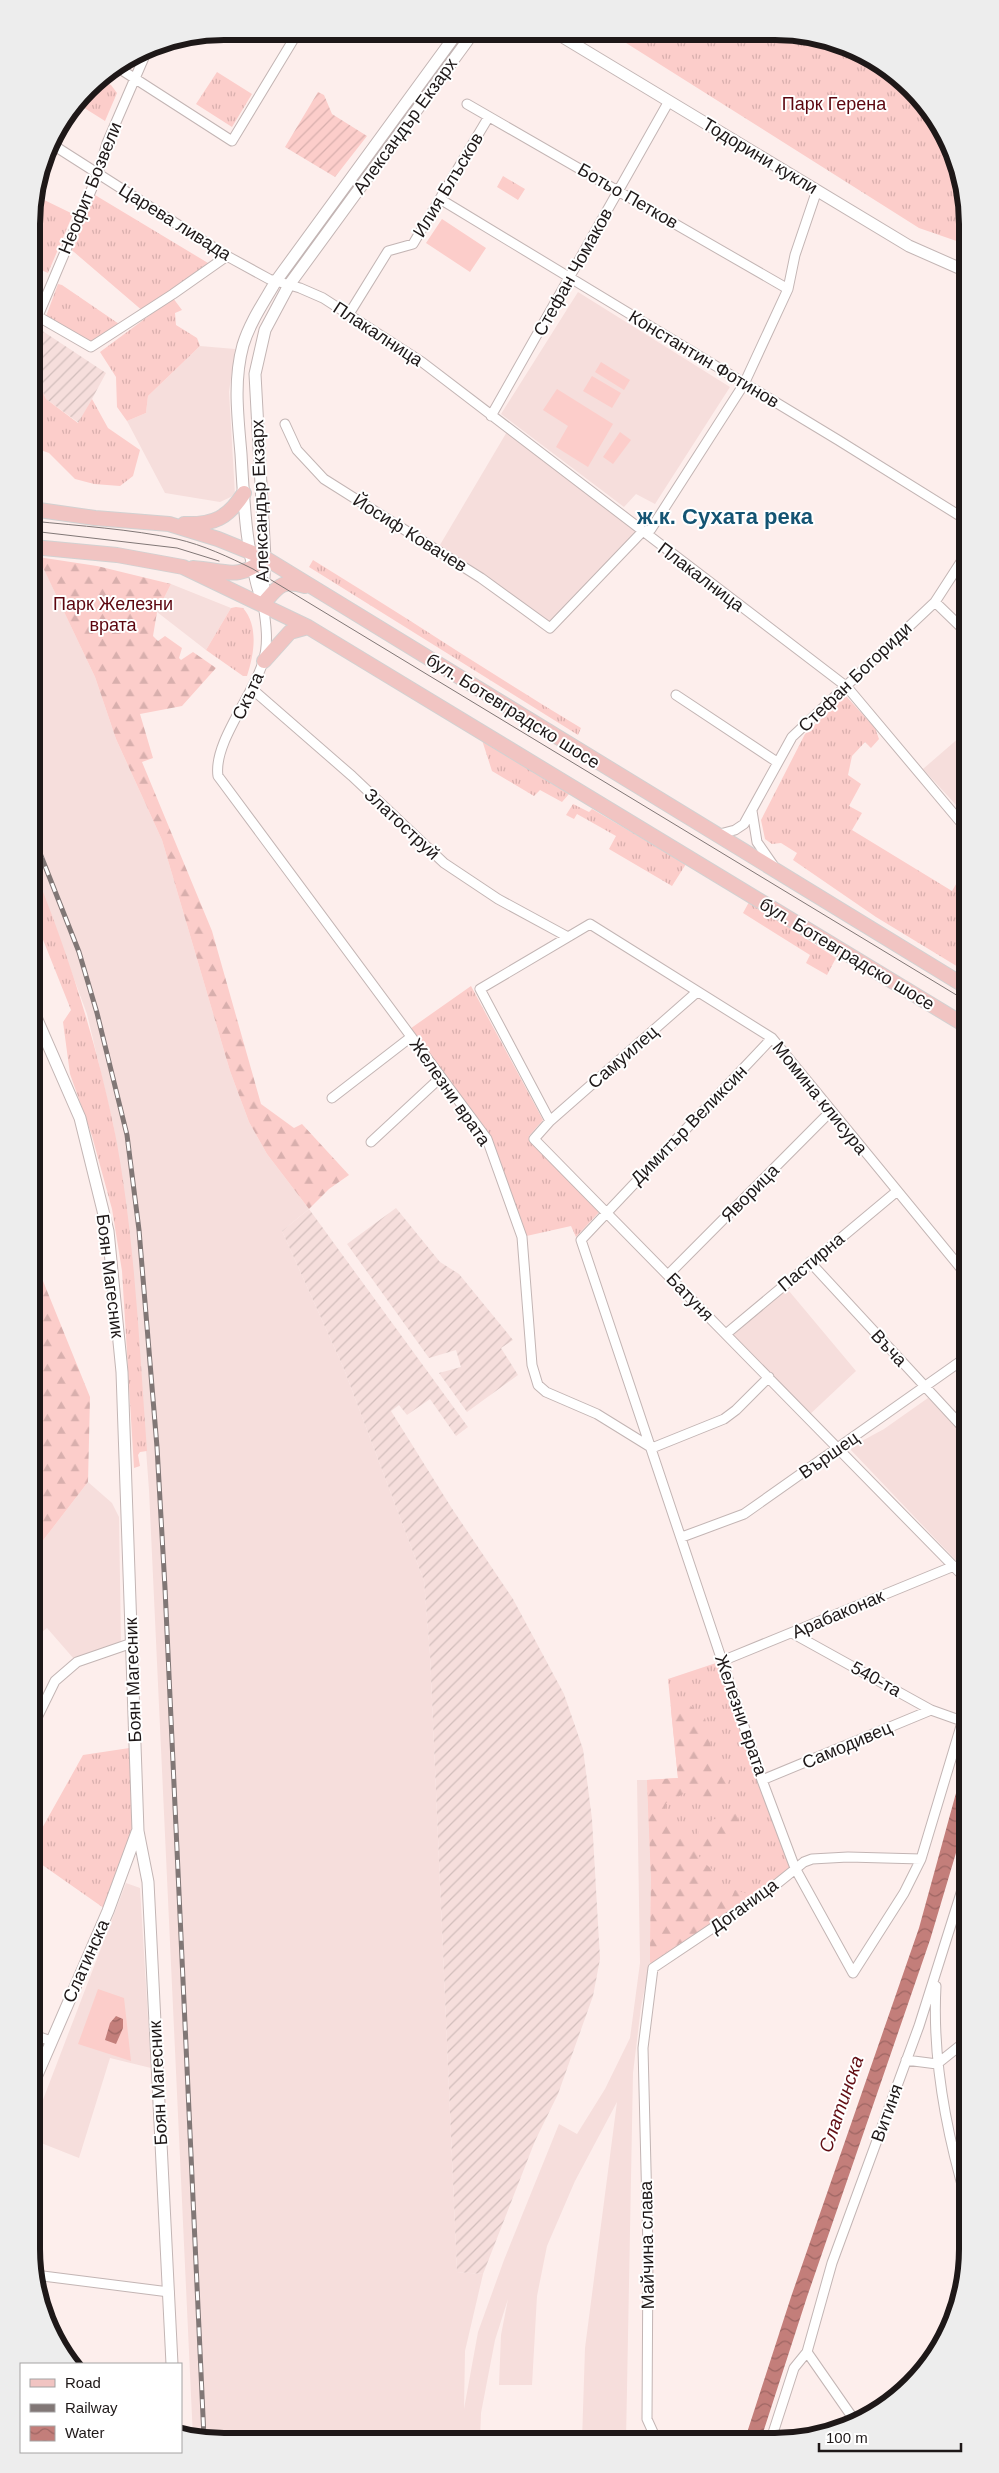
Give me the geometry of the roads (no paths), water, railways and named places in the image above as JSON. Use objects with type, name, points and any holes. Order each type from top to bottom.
[{"type":"main road","points":[[169,524],[197,525],[226,516],[244,493]]},
{"type":"main road","name":"бул. Ботевградско шосе","points":[[40,510],[95,518],[169,524],[249,550],[265,558],[959,983]]},
{"type":"main road","name":"бул. Ботевградско шосе","points":[[40,548],[117,555],[183,567],[308,627],[959,1022]]},
{"type":"main road","points":[[183,567],[237,573],[253,569],[265,558]]},
{"type":"main road","points":[[263,604],[283,583],[291,582],[320,591]]},
{"type":"main road","points":[[264,661],[290,632],[308,627]]},
{"type":"street","points":[[122,71],[232,141],[293,40]]},
{"type":"street","name":"Александър Екзарх","points":[[263,604],[249,550],[236,396],[239,366],[250,325],[276,281],[453,40]]},
{"type":"street","name":"Александър Екзарх","points":[[263,604],[265,558],[255,374],[264,330],[289,285],[468,40]]},
{"type":"street","name":"Тодорини кукли","points":[[568,40],[910,246],[959,268]]},
{"type":"street","name":"Неофит Бозвели","points":[[40,303],[98,174],[107,143],[144,58]]},
{"type":"street","name":"Стефан Чомаков","points":[[491,416],[669,101]]},
{"type":"street","name":"Ботьо Петков","points":[[467,104],[488,118],[619,190],[788,289]]},
{"type":"street","name":"Илия Блъсков","points":[[350,314],[388,251],[413,244],[488,118]]},
{"type":"street","name":"Царева ливада","points":[[57,147],[227,256],[276,281]]},
{"type":"street","points":[[642,532],[652,529],[744,384],[788,289],[795,255],[817,190]]},
{"type":"street","name":"Константин Фотинов","points":[[440,199],[959,515]]},
{"type":"street","points":[[40,317],[91,346],[173,294],[227,256]]},
{"type":"street","name":"Плакалница","points":[[276,281],[323,298],[422,362],[846,688],[959,820]]},
{"type":"street","name":"Йосиф Ковачев","points":[[285,424],[297,450],[324,479],[474,573],[550,628],[642,532]]},
{"type":"street","name":"Стефан Богориди","points":[[715,835],[735,830],[744,824],[792,737],[846,688],[873,658],[935,602],[959,565]]},
{"type":"street","points":[[935,602],[959,625]]},
{"type":"street","name":"Скъта","points":[[221,783],[217,769],[219,755],[264,661],[267,637],[263,604]]},
{"type":"street","name":"Златоструй","points":[[252,689],[352,776],[444,863],[498,899],[568,937]]},
{"type":"street","points":[[676,695],[777,762]]},
{"type":"street","name":"Железни врата","points":[[221,783],[487,1139],[513,1207],[522,1237],[532,1366],[538,1385],[546,1392],[597,1414],[652,1448]]},
{"type":"street","points":[[752,811],[757,842],[780,874]]},
{"type":"street","name":"Момина клисура","points":[[568,937],[590,924],[772,1038],[959,1267]]},
{"type":"street","points":[[550,1121],[480,989],[568,937]]},
{"type":"street","name":"Самуилец","points":[[550,1121],[697,992]]},
{"type":"street","name":"Боян Магесник","points":[[40,1026],[80,1118],[108,1231],[122,1372],[138,1831],[148,1882],[172,2363]]},
{"type":"street","points":[[332,1098],[411,1037]]},
{"type":"street","name":"Димитър Великсин","points":[[606,1212],[772,1038]]},
{"type":"street","points":[[371,1142],[440,1078]]},
{"type":"street","name":"Яворица","points":[[668,1275],[831,1111]]},
{"type":"street","name":"Батуня","points":[[550,1121],[534,1139],[959,1571]]},
{"type":"street","name":"Пастирна","points":[[726,1334],[896,1192]]},
{"type":"street","name":"Железни врата","points":[[606,1212],[581,1240],[762,1780],[795,1868],[853,1973],[904,1893],[921,1859]]},
{"type":"street","name":"Въча","points":[[810,1262],[959,1424]]},
{"type":"street","name":"Вършец","points":[[682,1537],[744,1514],[959,1363]]},
{"type":"street","points":[[652,1448],[724,1419],[736,1410],[769,1377]]},
{"type":"street","name":"Арабаконак","points":[[722,1661],[954,1566]]},
{"type":"street","name":"540-та","points":[[792,1633],[931,1710],[959,1720]]},
{"type":"street","points":[[40,1712],[55,1681],[77,1662],[132,1643]]},
{"type":"street","name":"Самодивец","points":[[762,1780],[931,1710]]},
{"type":"street","points":[[921,1859],[959,1731]]},
{"type":"street","name":"Слатинска","points":[[40,2067],[108,1911],[138,1831]]},
{"type":"street","name":"Доганица","points":[[643,2048],[652,1968],[768,1891],[795,1868],[812,1859],[848,1857],[921,1859]]},
{"type":"street","name":"Витиня","points":[[773,2433],[794,2368],[807,2352],[832,2263],[906,2060],[959,1900]]},
{"type":"street","points":[[936,1973],[937,2064],[959,2172]]},
{"type":"street","points":[[40,2037],[51,2041]]},
{"type":"street","points":[[906,2060],[937,2064],[959,2046]]},
{"type":"street","name":"Майчина слава","points":[[643,2048],[648,2249],[647,2420],[653,2433]]},
{"type":"street","points":[[953,2150],[959,2146]]},
{"type":"street","points":[[42,2276],[169,2292]]},
{"type":"street","points":[[807,2352],[852,2416]]},
{"type":"water","points":[[959,1782],[959,1843],[930,1940],[807,2297],[763,2433],[747,2433],[791,2297],[919,1928]]},
{"type":"water","points":[[116,2016],[123,2019],[123,2028],[116,2044],[105,2040],[110,2023]]},
{"type":"tram line","points":[[40,522],[123,530],[177,539],[216,552],[253,569],[959,997]]},
{"type":"tram line","points":[[40,532],[177,548],[219,561]]},
{"type":"railway","points":[[40,853],[79,952],[97,1013],[127,1135],[139,1230],[157,1447],[165,1588],[204,2432]]},
{"type":"district","name":"ж.к. Сухата река","points":[[725,516]]},
{"type":"park label","name":"Парк Герена","points":[[834,104]]},
{"type":"park label","name":"Парк Железни врата","points":[[113,614]]}]
